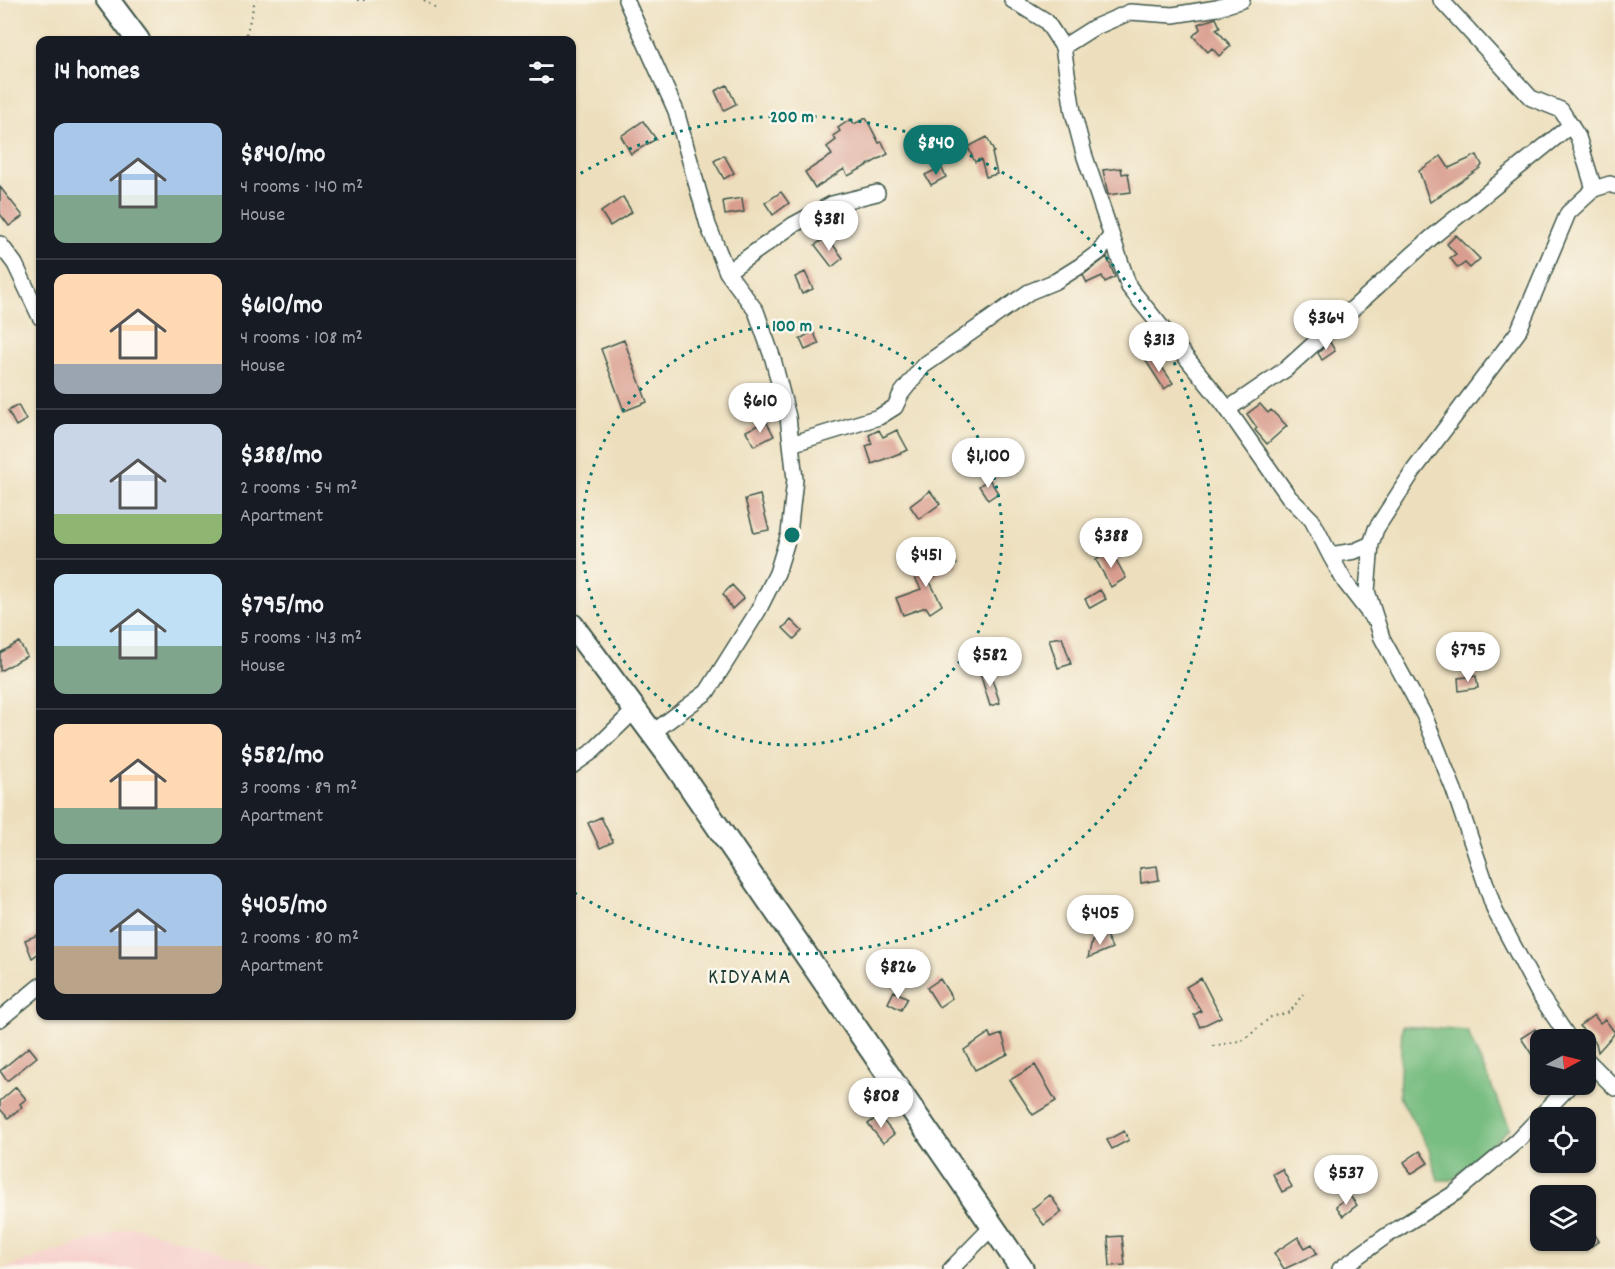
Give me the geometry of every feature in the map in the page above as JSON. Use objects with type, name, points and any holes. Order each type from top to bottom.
[{"type":"highway","points":[[108,0],[135,36]]},
{"type":"highway","points":[[576,630],[652,732],[994,1225],[1022,1269]]},
{"type":"street","points":[[1012,0],[1046,21],[1063,47],[1073,112],[1129,287],[1228,409],[1289,497],[1312,520],[1356,599],[1377,622]]},
{"type":"street","points":[[1063,47],[1093,28],[1130,12],[1173,15],[1217,8],[1242,0]]},
{"type":"street","points":[[1441,0],[1531,98],[1561,110],[1578,136],[1594,189]]},
{"type":"street","points":[[631,2],[676,111],[708,225],[727,272],[756,311],[773,359],[789,417],[795,479],[789,534],[772,582],[758,611],[707,692],[652,732]]},
{"type":"street","points":[[1228,409],[1286,369],[1431,238],[1570,125]]},
{"type":"street","points":[[1563,1029],[1539,994],[1495,911],[1454,790],[1428,726],[1382,638],[1368,591],[1371,544],[1376,530],[1414,470],[1518,332],[1568,213],[1594,189],[1610,184],[1615,186]]},
{"type":"street","points":[[727,272],[793,225],[832,204],[878,193]]},
{"type":"street","points":[[791,444],[879,417],[895,407],[900,394],[923,366],[1029,292],[1056,281],[1080,266],[1099,252],[1111,236]]},
{"type":"street","points":[[0,244],[15,264],[36,309]]},
{"type":"street","points":[[1330,555],[1355,551],[1371,544]]},
{"type":"street","points":[[576,763],[635,710]]},
{"type":"street","points":[[0,1019],[36,989]]},
{"type":"street","points":[[1596,1069],[1615,1088]]},
{"type":"street","points":[[1340,1269],[1386,1236],[1455,1193],[1517,1141],[1561,1095]]},
{"type":"street","points":[[951,1269],[994,1225]]},
{"type":"path","points":[[246,36],[257,0]]},
{"type":"path","points":[[357,0],[366,0]]},
{"type":"path","points":[[424,0],[436,9]]},
{"type":"path","points":[[1213,1046],[1244,1040],[1271,1017],[1290,1012],[1303,994]]},
{"type":"shaded area","points":[[133,1226],[277,1269],[2,1269]]},
{"type":"green space","points":[[1402,1026],[1467,1031],[1510,1128],[1452,1180],[1438,1180],[1428,1147],[1399,1096]]},
{"type":"building","points":[[1216,18],[1220,27],[1216,29],[1231,46],[1219,56],[1212,48],[1208,52],[1193,36],[1200,29],[1198,24]]},
{"type":"building","points":[[727,85],[736,104],[724,110],[715,91]]},
{"type":"building","points":[[866,118],[879,143],[882,142],[888,154],[848,176],[844,169],[815,188],[805,172],[832,155],[827,147],[836,140],[833,136],[840,131],[838,128],[851,119],[854,124]]},
{"type":"building","points":[[643,121],[656,139],[631,154],[621,136]]},
{"type":"building","points":[[987,137],[994,152],[992,153],[997,174],[986,177],[981,159],[975,162],[968,147]]},
{"type":"building","points":[[724,155],[734,173],[724,179],[714,161]]},
{"type":"building","points":[[1477,155],[1482,165],[1480,168],[1430,202],[1419,171],[1441,156],[1449,168]]},
{"type":"building","points":[[941,167],[946,177],[931,185],[925,175]]},
{"type":"building","points":[[1121,168],[1122,174],[1128,173],[1131,192],[1108,195],[1103,170]]},
{"type":"building","points":[[0,187],[23,216],[9,226],[0,214]]},
{"type":"building","points":[[781,192],[789,203],[773,215],[765,203]]},
{"type":"building","points":[[623,197],[632,212],[610,226],[601,212]]},
{"type":"building","points":[[742,198],[744,212],[725,215],[723,201]]},
{"type":"building","points":[[1456,235],[1480,259],[1470,268],[1465,263],[1458,268],[1450,258],[1456,254],[1447,244]]},
{"type":"building","points":[[827,237],[843,258],[832,267],[815,245]]},
{"type":"building","points":[[1107,257],[1115,277],[1105,282],[1102,276],[1087,283],[1083,275]]},
{"type":"building","points":[[805,272],[813,289],[802,294],[795,277]]},
{"type":"building","points":[[813,331],[819,344],[805,350],[800,339]]},
{"type":"building","points":[[624,340],[647,402],[624,411],[601,349]]},
{"type":"building","points":[[1330,342],[1335,351],[1322,360],[1318,353]]},
{"type":"building","points":[[1154,356],[1173,383],[1164,389],[1146,361]]},
{"type":"building","points":[[1260,404],[1268,413],[1271,410],[1287,426],[1267,444],[1255,430],[1257,428],[1247,414]]},
{"type":"building","points":[[18,405],[26,420],[16,426],[8,411]]},
{"type":"building","points":[[766,421],[774,436],[754,446],[746,431]]},
{"type":"building","points":[[879,430],[883,437],[897,430],[908,450],[872,464],[866,446],[872,444],[869,435]]},
{"type":"building","points":[[989,479],[998,493],[988,500],[979,486]]},
{"type":"building","points":[[930,491],[940,504],[919,519],[910,506]]},
{"type":"building","points":[[760,495],[769,530],[754,533],[745,499]]},
{"type":"building","points":[[1111,551],[1126,578],[1111,587],[1096,560]]},
{"type":"building","points":[[951,553],[957,564],[929,580],[942,605],[930,613],[926,607],[903,615],[896,598],[921,589],[913,574]]},
{"type":"building","points":[[732,585],[744,598],[732,609],[723,594]]},
{"type":"building","points":[[1100,590],[1106,599],[1090,608],[1085,599]]},
{"type":"building","points":[[791,620],[802,631],[794,639],[783,628]]},
{"type":"building","points":[[1062,637],[1071,664],[1058,668],[1049,639]]},
{"type":"building","points":[[19,642],[27,656],[0,671],[0,653]]},
{"type":"building","points":[[989,670],[1000,703],[990,706],[980,673]]},
{"type":"building","points":[[1476,676],[1478,688],[1459,691],[1458,678]]},
{"type":"building","points":[[601,817],[613,842],[600,848],[588,823]]},
{"type":"building","points":[[1157,866],[1159,880],[1141,883],[1140,868]]},
{"type":"building","points":[[1106,935],[1112,948],[1088,958],[1092,941]]},
{"type":"building","points":[[36,936],[36,955],[32,958],[25,940]]},
{"type":"building","points":[[1201,978],[1221,1017],[1200,1027],[1194,1015],[1201,1011],[1186,987]]},
{"type":"building","points":[[940,979],[952,998],[939,1007],[927,988]]},
{"type":"building","points":[[894,991],[908,998],[901,1010],[888,1003]]},
{"type":"building","points":[[1594,1015],[1600,1023],[1605,1019],[1615,1033],[1598,1052],[1596,1029],[1582,1029],[1579,1026]]},
{"type":"building","points":[[1530,1032],[1530,1052],[1521,1038]]},
{"type":"building","points":[[989,1033],[991,1038],[1002,1034],[1008,1054],[975,1070],[964,1050]]},
{"type":"building","points":[[29,1047],[37,1057],[7,1081],[0,1071]]},
{"type":"building","points":[[1035,1065],[1056,1101],[1033,1115],[1010,1080]]},
{"type":"building","points":[[16,1087],[26,1099],[20,1104],[22,1107],[8,1118],[0,1109],[0,1101]]},
{"type":"building","points":[[879,1116],[894,1134],[883,1143],[868,1124]]},
{"type":"building","points":[[1124,1131],[1129,1140],[1112,1149],[1107,1140]]},
{"type":"building","points":[[1420,1151],[1428,1163],[1411,1174],[1404,1162]]},
{"type":"building","points":[[1282,1169],[1292,1187],[1282,1192],[1273,1174]]},
{"type":"building","points":[[1050,1195],[1062,1212],[1044,1225],[1032,1209]]},
{"type":"building","points":[[1350,1196],[1357,1205],[1343,1216],[1336,1206]]},
{"type":"building","points":[[1122,1236],[1125,1265],[1110,1266],[1108,1237]]},
{"type":"building","points":[[1298,1237],[1305,1248],[1312,1244],[1317,1254],[1284,1269],[1274,1253]]},
{"type":"district","name":"KIDYAMA","points":[[750,975]]}]
